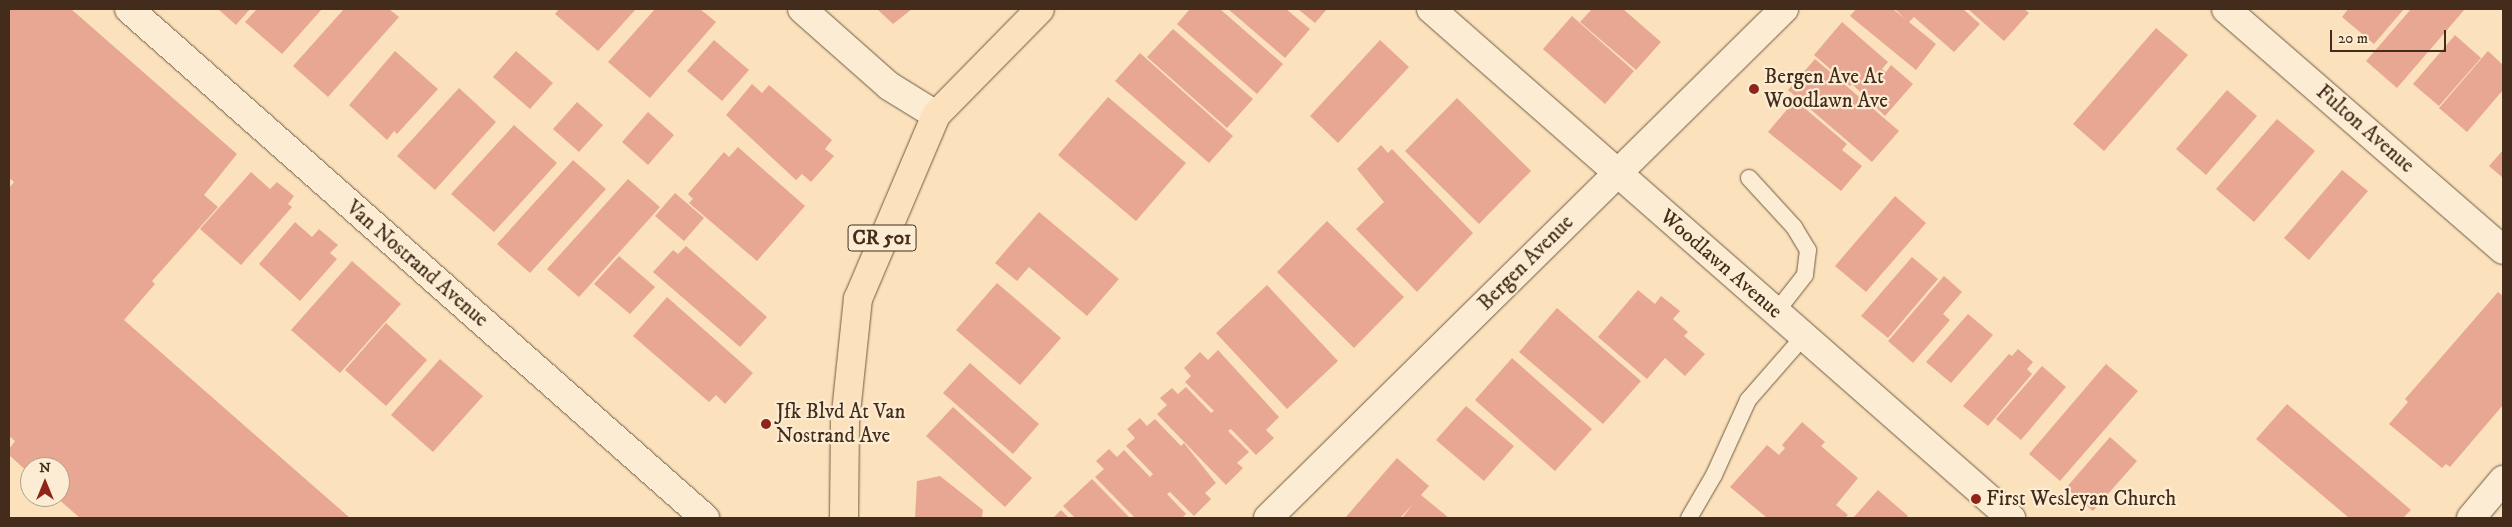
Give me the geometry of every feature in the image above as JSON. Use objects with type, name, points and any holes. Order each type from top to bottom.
[{"type":"main road","name":"CR 501","points":[[838,517],[845,422],[858,299],[936,115],[1040,9]]},
{"type":"street","name":"Van Nostrand Avenue","points":[[129,9],[705,518]]},
{"type":"street","points":[[802,9],[889,86],[936,115]]},
{"type":"street","name":"Woodlawn Avenue","points":[[1431,9],[2011,518]]},
{"type":"street","name":"Bergen Avenue","points":[[1270,517],[1784,9]]},
{"type":"street","name":"Fulton Avenue","points":[[2226,9],[2503,250]]},
{"type":"street","points":[[2471,518],[2503,480]]},
{"type":"lane","points":[[1749,178],[1794,227],[1808,250],[1805,276],[1776,312]]},
{"type":"lane","points":[[1689,518],[1714,475],[1748,400],[1804,336]]},
{"type":"building","points":[[9,9],[71,9],[237,154],[204,195],[218,207],[152,281],[155,284],[124,320],[350,518],[80,518],[67,507],[70,507],[70,457],[20,457],[20,465],[9,455],[9,449],[15,441],[9,436],[9,188],[14,182],[9,178]]},
{"type":"building","points":[[218,9],[250,9],[236,25]]},
{"type":"building","points":[[257,9],[322,9],[282,54],[245,22]]},
{"type":"building","points":[[344,9],[389,9],[399,17],[328,97],[293,66]]},
{"type":"building","points":[[559,9],[636,9],[598,51],[555,14]]},
{"type":"building","points":[[655,9],[700,9],[716,22],[650,98],[608,62]]},
{"type":"building","points":[[877,9],[912,9],[893,24]]},
{"type":"building","points":[[1190,9],[1220,9],[1283,64],[1257,94],[1177,24]]},
{"type":"building","points":[[1228,9],[1286,9],[1310,29],[1285,58]]},
{"type":"building","points":[[1298,9],[1327,9],[1315,23]]},
{"type":"building","points":[[1592,9],[1623,9],[1661,42],[1636,70],[1580,22]]},
{"type":"building","points":[[1856,9],[1893,9],[1906,20],[1895,9],[1963,9],[1980,24],[1954,52],[1914,17],[1909,22],[1936,44],[1916,70],[1850,16]]},
{"type":"building","points":[[1968,9],[2024,9],[2029,13],[2004,41]]},
{"type":"building","points":[[2348,9],[2404,9],[2374,44],[2342,17]]},
{"type":"building","points":[[2411,9],[2465,9],[2397,88],[2366,61]]},
{"type":"building","points":[[1572,16],[1634,71],[1605,104],[1543,49]]},
{"type":"building","points":[[1842,22],[1888,62],[1882,69],[1886,72],[1891,65],[1913,84],[1885,116],[1852,84],[1850,86],[1814,55]]},
{"type":"building","points":[[2156,28],[2188,55],[2104,151],[2073,124]]},
{"type":"building","points":[[1173,29],[1253,99],[1227,128],[1147,57]]},
{"type":"building","points":[[2455,35],[2481,58],[2439,106],[2413,84]]},
{"type":"building","points":[[714,40],[749,70],[722,101],[687,71]]},
{"type":"building","points":[[1380,40],[1409,67],[1338,143],[1310,116]]},
{"type":"building","points":[[395,51],[438,89],[397,134],[394,131],[387,140],[349,105]]},
{"type":"building","points":[[516,51],[553,83],[530,109],[493,77]]},
{"type":"building","points":[[2488,51],[2503,65],[2503,90],[2467,132],[2439,108]]},
{"type":"building","points":[[1140,53],[1233,136],[1209,163],[1115,81]]},
{"type":"building","points":[[1815,59],[1899,131],[1872,162],[1788,90]]},
{"type":"building","points":[[752,84],[762,93],[769,85],[832,140],[825,149],[834,156],[811,182],[802,174],[796,180],[726,115]]},
{"type":"building","points":[[459,88],[496,122],[435,190],[397,156]]},
{"type":"building","points":[[2227,90],[2257,116],[2206,175],[2176,149]]},
{"type":"building","points":[[1108,97],[1186,163],[1136,221],[1058,155]]},
{"type":"building","points":[[1457,98],[1531,171],[1479,224],[1405,151]]},
{"type":"building","points":[[1795,100],[1847,144],[1842,150],[1862,166],[1841,191],[1768,132]]},
{"type":"building","points":[[577,102],[603,125],[579,152],[553,129]]},
{"type":"building","points":[[648,112],[674,135],[648,165],[622,142]]},
{"type":"building","points":[[2277,119],[2315,151],[2254,222],[2216,189]]},
{"type":"building","points":[[514,125],[557,163],[494,232],[451,194]]},
{"type":"building","points":[[1381,145],[1388,153],[1392,149],[1473,233],[1417,292],[1356,229],[1384,202],[1357,169]]},
{"type":"building","points":[[738,147],[805,206],[757,261],[689,203],[693,199],[688,194],[724,152],[729,157]]},
{"type":"building","points":[[2503,150],[2503,178],[2489,166]]},
{"type":"building","points":[[573,160],[606,189],[530,273],[497,244]]},
{"type":"building","points":[[2342,170],[2368,191],[2309,260],[2284,238]]},
{"type":"building","points":[[251,172],[270,189],[277,182],[294,196],[288,204],[292,207],[241,265],[200,229]]},
{"type":"building","points":[[628,179],[660,207],[579,297],[547,269]]},
{"type":"building","points":[[675,193],[704,218],[684,241],[655,216]]},
{"type":"building","points":[[1895,196],[1926,223],[1866,292],[1835,266]]},
{"type":"building","points":[[1039,212],[1119,279],[1087,316],[1029,267],[1017,281],[995,263]]},
{"type":"building","points":[[1327,221],[1404,297],[1354,348],[1277,272]]},
{"type":"building","points":[[295,222],[312,237],[319,229],[338,245],[330,253],[337,259],[300,301],[259,264]]},
{"type":"building","points":[[686,246],[767,317],[740,347],[653,272],[673,250],[678,254]]},
{"type":"building","points":[[619,256],[655,287],[630,314],[594,284]]},
{"type":"building","points":[[1912,257],[1938,279],[1888,338],[1861,316]]},
{"type":"building","points":[[352,261],[401,304],[340,373],[291,330]]},
{"type":"building","points":[[1944,276],[1962,292],[1943,314],[1950,320],[1913,363],[1888,341]]},
{"type":"building","points":[[997,283],[1061,338],[1020,385],[956,330]]},
{"type":"building","points":[[1267,285],[1338,361],[1287,409],[1216,333]]},
{"type":"building","points":[[1638,290],[1655,304],[1661,296],[1680,311],[1673,319],[1688,332],[1684,336],[1705,354],[1685,376],[1665,358],[1647,379],[1598,337]]},
{"type":"building","points":[[2498,292],[2503,296],[2503,405],[2450,467],[2446,464],[2442,468],[2389,424],[2408,402],[2405,399]]},
{"type":"building","points":[[667,297],[753,373],[725,404],[716,395],[709,402],[633,336]]},
{"type":"building","points":[[1557,308],[1641,381],[1603,424],[1519,352]]},
{"type":"building","points":[[1968,314],[1993,335],[1951,383],[1926,362]]},
{"type":"building","points":[[386,323],[427,360],[386,406],[345,370]]},
{"type":"building","points":[[2018,349],[2033,362],[2027,369],[2032,374],[1988,426],[1963,406],[2009,354],[2012,356]]},
{"type":"building","points":[[1218,350],[1279,417],[1266,430],[1274,438],[1256,455],[1231,429],[1228,431],[1249,452],[1237,463],[1243,468],[1226,485],[1157,414],[1167,405],[1160,398],[1172,388],[1178,394],[1186,387],[1211,413],[1214,411],[1185,382],[1191,376],[1184,368],[1200,352],[1208,360]]},
{"type":"building","points":[[1512,358],[1592,429],[1555,471],[1475,400]]},
{"type":"building","points":[[440,359],[483,396],[433,452],[391,415]]},
{"type":"building","points":[[970,363],[1039,424],[1013,454],[943,393]]},
{"type":"building","points":[[2106,364],[2138,391],[2060,481],[2029,454]]},
{"type":"building","points":[[2042,366],[2066,387],[2021,440],[1996,419]]},
{"type":"building","points":[[2287,404],[2411,510],[2403,518],[2349,518],[2256,439]]},
{"type":"building","points":[[1466,406],[1514,446],[1484,481],[1436,440]]},
{"type":"building","points":[[953,407],[1032,478],[1005,507],[926,436]]},
{"type":"building","points":[[1140,418],[1147,426],[1155,419],[1181,446],[1184,443],[1216,483],[1205,493],[1211,499],[1194,516],[1170,492],[1167,494],[1186,514],[1182,518],[1135,518],[1095,477],[1104,469],[1096,461],[1109,449],[1117,457],[1124,450],[1150,477],[1153,474],[1126,446],[1135,438],[1127,429]]},
{"type":"building","points":[[1802,422],[1825,442],[1821,446],[1858,478],[1836,505],[1848,515],[1845,518],[1767,518],[1730,487],[1767,445],[1779,455],[1785,448],[1782,445]]},
{"type":"building","points":[[2110,437],[2137,461],[2093,511],[2066,488]]},
{"type":"building","points":[[1397,458],[1429,486],[1421,495],[1449,518],[1402,518],[1413,504],[1400,518],[1345,518]]},
{"type":"building","points":[[940,476],[983,510],[982,518],[915,518],[917,481]]},
{"type":"building","points":[[1092,479],[1130,518],[1075,518],[1063,506]]},
{"type":"building","points":[[1878,490],[1908,516],[1906,518],[1853,518]]},
{"type":"building","points":[[1061,510],[1069,518],[1053,518]]},
{"type":"place","name":"Bergen Ave At Woodlawn Ave","points":[[1754,89]]},
{"type":"place","name":"Jfk Blvd At Van Nostrand Ave","points":[[766,424]]},
{"type":"place","name":"First Wesleyan Church","points":[[1976,499]]}]
